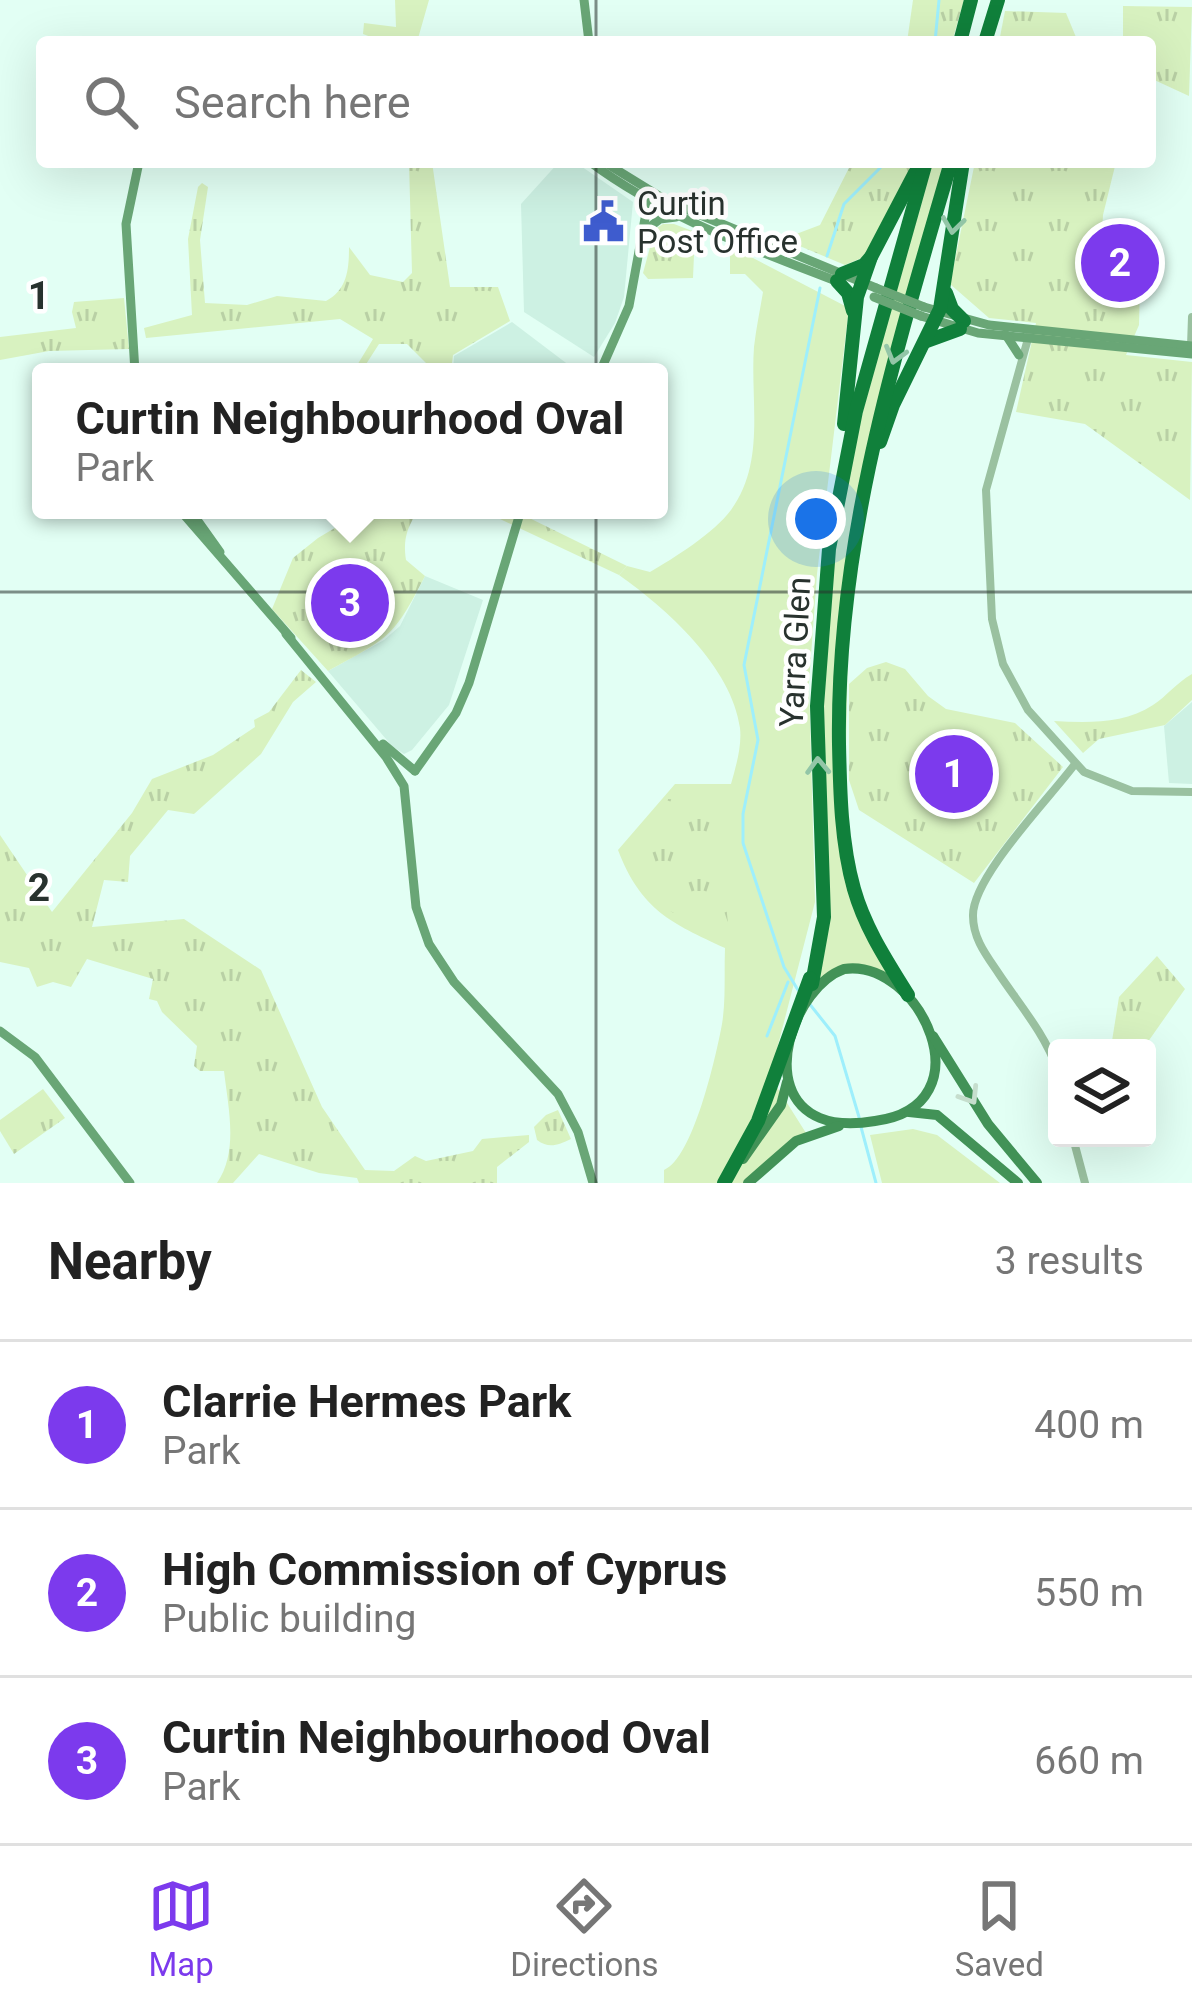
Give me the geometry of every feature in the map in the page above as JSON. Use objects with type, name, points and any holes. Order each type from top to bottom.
[{"type":"highway","points":[[962,36],[970,0]]},
{"type":"highway","points":[[989,36],[998,0]]},
{"type":"highway","points":[[856,322],[839,278],[864,266],[871,257],[920,168]]},
{"type":"highway","name":"Yarra Glen","points":[[812,984],[823,927],[817,684],[826,570],[856,411],[921,168]]},
{"type":"highway","name":"Yarra Glen","points":[[910,999],[870,931],[848,863],[841,797],[840,686],[862,488],[948,168]]},
{"type":"highway","points":[[840,686],[856,554],[873,468],[893,405],[927,341],[930,315],[944,289],[962,168]]},
{"type":"highway","points":[[836,501],[856,322],[868,289],[871,257]]},
{"type":"highway","points":[[927,341],[962,325],[944,289]]},
{"type":"highway","points":[[725,1183],[758,1121],[812,984]]},
{"type":"main road","points":[[584,0],[588,36]]},
{"type":"main road","points":[[137,363],[129,218],[138,168]]},
{"type":"main road","points":[[599,168],[681,218],[962,325],[1006,335],[1187,347]]},
{"type":"main road","points":[[613,168],[669,202],[839,278]]},
{"type":"main road","points":[[605,363],[622,329],[647,229],[648,202],[634,183]]},
{"type":"main road","points":[[648,202],[669,202]]},
{"type":"main road","points":[[631,298],[648,202]]},
{"type":"main road","points":[[647,229],[665,218],[681,218]]},
{"type":"main road","points":[[962,325],[1027,335]]},
{"type":"main road","points":[[1006,335],[1019,355]]},
{"type":"main road","points":[[188,519],[296,642],[399,777],[406,790],[416,907],[431,950],[562,1104],[590,1181]]},
{"type":"main road","points":[[196,519],[226,562]]},
{"type":"main road","points":[[409,824],[411,769],[456,713],[518,519]]},
{"type":"main road","points":[[356,718],[411,769]]},
{"type":"main road","points":[[399,777],[399,767],[411,769]]},
{"type":"main road","points":[[812,984],[839,970],[859,968],[882,974],[910,999],[988,1124],[1037,1183]]},
{"type":"main road","points":[[907,1112],[927,1095],[936,1070],[934,1049],[910,999]]},
{"type":"main road","points":[[725,1183],[782,1105],[788,1055],[800,1013]]},
{"type":"main road","points":[[0,1031],[34,1058],[130,1183]]},
{"type":"main road","points":[[787,1079],[807,1111],[847,1124]]},
{"type":"main road","points":[[748,1183],[796,1141],[847,1124],[923,1111],[938,1115],[1018,1183]]},
{"type":"street","points":[[1187,347],[1192,317]]},
{"type":"street","points":[[1018,372],[1027,335]]},
{"type":"street","points":[[1027,335],[987,494],[995,641],[1017,694],[1075,764],[1098,780],[1132,791],[1192,792]]},
{"type":"street","points":[[1048,1049],[983,950],[974,930],[973,910],[983,883],[1075,764]]},
{"type":"street","points":[[1075,1147],[1084,1183]]},
{"type":"shaded area","points":[[554,168],[584,168],[633,202],[624,297],[594,357],[524,312],[521,204]]},
{"type":"shaded area","points":[[512,322],[566,363],[454,363],[454,356]]},
{"type":"shaded area","points":[[425,576],[483,600],[449,705],[404,754],[328,671],[400,626]]},
{"type":"shaded area","points":[[1192,702],[1192,784],[1169,783],[1164,726]]},
{"type":"green space","points":[[395,0],[429,0],[419,36],[363,34],[364,23],[396,27]]},
{"type":"green space","points":[[913,0],[964,0],[954,36],[908,36]]},
{"type":"green space","points":[[1123,6],[1192,7],[1189,96],[1156,81],[1156,36],[1123,36]]},
{"type":"green space","points":[[1005,11],[1066,13],[1076,36],[1000,36]]},
{"type":"green space","points":[[409,168],[433,168],[450,287],[498,287],[510,321],[453,355],[452,363],[426,363],[407,344],[379,344],[367,363],[358,363],[373,339],[340,319],[146,338],[144,328],[192,315],[188,239],[202,183],[208,187],[200,240],[205,303],[247,305],[277,296],[326,301],[345,278],[349,247],[370,275],[403,282],[412,273]]},
{"type":"green space","points":[[849,168],[914,168],[901,199],[864,257],[845,265],[783,239],[820,225]]},
{"type":"green space","points":[[929,168],[945,168],[850,541],[844,856],[894,979],[868,968],[816,982],[821,958],[823,630],[848,466]]},
{"type":"green space","points":[[974,168],[1115,168],[1103,215],[1099,281],[1140,284],[1139,325],[1126,355],[1192,362],[1190,500],[1085,424],[1016,412],[1036,323],[989,318],[950,284]]},
{"type":"green space","points":[[663,224],[695,232],[693,278],[648,279],[643,273],[655,229]]},
{"type":"green space","points":[[730,246],[849,308],[817,574],[809,683],[815,902],[770,1076],[806,1133],[744,1183],[664,1183],[664,1170],[684,1147],[709,1082],[723,1015],[725,948],[660,912],[637,887],[618,850],[675,784],[731,784],[740,728],[734,705],[711,661],[657,604],[619,575],[627,566],[650,572],[704,536],[731,510],[749,472],[754,347],[763,292],[745,274],[730,274]]},
{"type":"green space","points":[[124,298],[129,349],[49,351],[0,360],[0,337],[76,328],[74,302]]},
{"type":"green space","points":[[350,519],[414,519],[407,534],[406,560],[425,576],[387,635],[328,671],[272,609],[293,558]]},
{"type":"green space","points":[[500,519],[531,519],[627,566],[619,575]]},
{"type":"green space","points":[[886,662],[905,669],[946,709],[1015,723],[1063,767],[974,883],[859,810],[849,780],[849,684],[867,668]]},
{"type":"green space","points":[[301,670],[316,682],[293,702],[261,754],[194,814],[168,810],[130,856],[128,882],[104,880],[92,927],[184,919],[261,970],[322,1107],[365,1170],[394,1171],[415,1156],[426,1161],[473,1151],[482,1139],[529,1135],[529,1142],[497,1167],[497,1183],[359,1183],[357,1178],[319,1173],[259,1154],[233,1183],[217,1183],[230,1143],[224,1071],[200,1071],[194,1066],[197,1046],[157,1001],[149,999],[153,979],[87,959],[71,987],[53,982],[37,987],[29,968],[0,962],[0,835],[52,912],[132,813],[152,779],[213,755],[255,727],[254,720],[269,712]]},
{"type":"green space","points":[[1192,674],[1192,700],[1165,725],[1099,739],[1083,753],[1054,721],[1130,716],[1153,705]]},
{"type":"green space","points":[[668,799],[693,801],[717,814],[730,944],[652,901],[621,849]]},
{"type":"green space","points":[[1157,956],[1185,989],[1150,1039],[1112,1039],[1119,997]]},
{"type":"green space","points":[[43,1089],[65,1118],[14,1154],[0,1131],[0,1120]]},
{"type":"green space","points":[[558,1110],[571,1139],[554,1145],[541,1143],[534,1127]]},
{"type":"green space","points":[[913,1129],[937,1135],[1000,1183],[882,1183],[870,1135]]},
{"type":"waterway","points":[[936,36],[939,0]]},
{"type":"waterway","points":[[827,256],[844,204],[880,168]]},
{"type":"waterway","points":[[798,990],[784,967],[743,843],[743,814],[758,740],[744,665],[820,288]]},
{"type":"waterway","points":[[767,1036],[788,982]]},
{"type":"waterway","points":[[808,1002],[835,1036],[859,1117]]},
{"type":"waterway","points":[[861,1127],[876,1183]]},
{"type":"place","name":"Curtin Post Office","points":[[603,222]]},
{"type":"place","name":"High Commission of Cyprus","points":[[1120,263]]},
{"type":"place","name":"Curtin Neighbourhood Oval","points":[[350,603]]},
{"type":"place","name":"Clarrie Hermes Park","points":[[954,774]]}]
